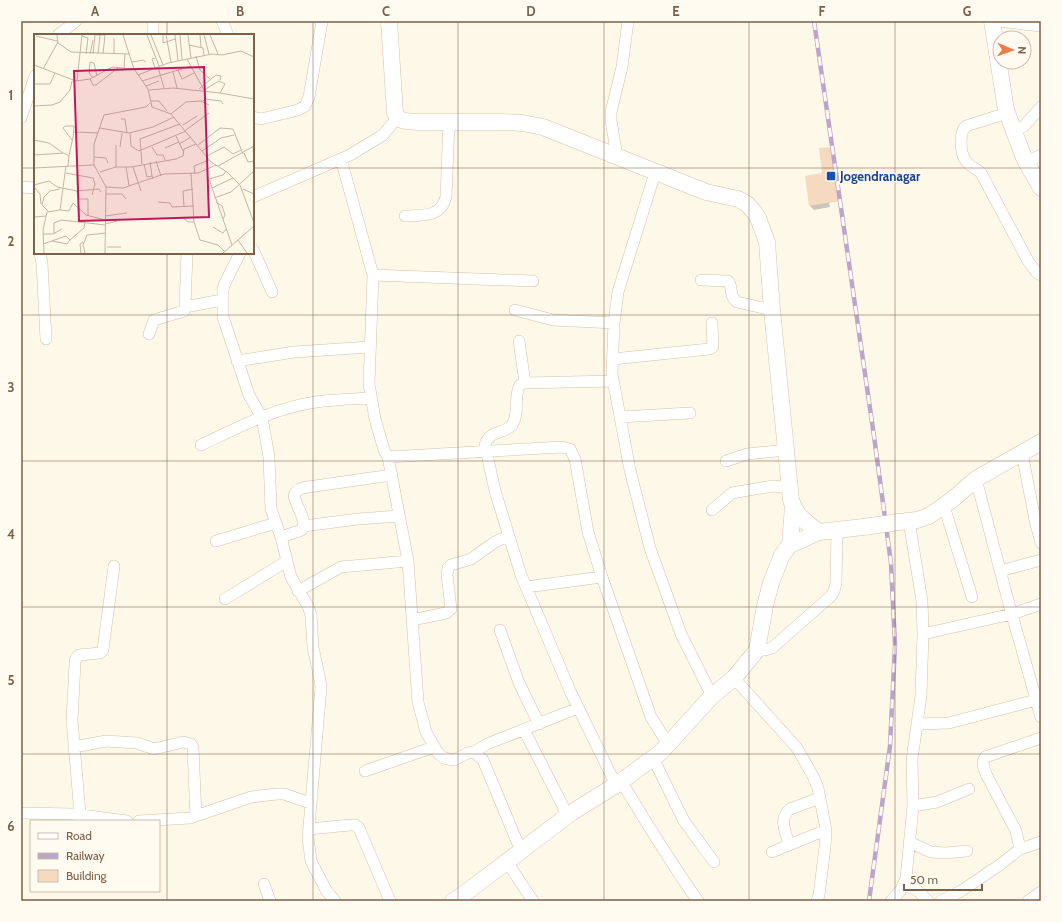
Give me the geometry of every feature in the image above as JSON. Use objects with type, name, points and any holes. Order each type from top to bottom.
[{"type":"street","points":[[59,34],[76,21]]},
{"type":"street","points":[[153,21],[153,34]]},
{"type":"street","points":[[222,21],[228,34]]},
{"type":"street","points":[[254,117],[261,119],[267,118],[298,110],[305,106],[309,97],[322,21]]},
{"type":"street","points":[[389,21],[394,107],[397,118],[403,121],[501,122],[543,127],[655,173],[706,192],[738,199],[747,204],[755,213],[766,242],[786,450],[793,506],[790,546]]},
{"type":"street","points":[[617,157],[611,112],[622,67],[628,21]]},
{"type":"street","points":[[992,21],[1007,113],[1027,162],[1041,188]]},
{"type":"street","points":[[998,21],[1041,26]]},
{"type":"street","points":[[21,118],[34,79]]},
{"type":"street","points":[[1014,131],[1024,126],[1041,107]]},
{"type":"street","points":[[1007,113],[966,126],[962,130],[961,134],[963,156],[969,164],[981,173],[1028,261],[1041,276]]},
{"type":"street","points":[[254,197],[350,155],[382,135],[397,118]]},
{"type":"street","points":[[405,216],[426,215],[433,213],[440,209],[444,204],[446,197],[449,122]]},
{"type":"street","points":[[1027,162],[1041,155]]},
{"type":"street","points":[[341,159],[374,275],[368,372],[375,419],[384,450],[388,456],[408,561],[418,702],[426,732],[438,754],[449,760],[454,760],[468,753],[474,752],[487,744],[578,708]]},
{"type":"street","points":[[655,173],[618,292],[614,323],[612,374],[630,470],[650,548],[681,634],[712,696]]},
{"type":"street","points":[[254,251],[272,292]]},
{"type":"street","points":[[40,254],[46,339]]},
{"type":"street","points":[[149,334],[154,320],[184,310],[187,254]]},
{"type":"street","points":[[239,254],[224,283],[222,300],[224,324],[249,395],[261,416],[269,457],[269,502],[281,537],[291,577],[308,606],[311,615],[313,647],[321,687],[308,838],[311,861],[326,890],[335,901]]},
{"type":"street","points":[[374,275],[533,281]]},
{"type":"street","points":[[701,280],[728,282],[730,284],[733,299],[737,302],[772,310]]},
{"type":"street","points":[[185,307],[222,300]]},
{"type":"street","points":[[515,310],[553,320],[614,323]]},
{"type":"street","points":[[613,359],[709,349],[713,347],[714,343],[712,323]]},
{"type":"street","points":[[519,341],[525,383]]},
{"type":"street","points":[[237,361],[294,352],[370,347]]},
{"type":"street","points":[[613,381],[525,383],[520,385],[518,388],[516,417],[513,424],[508,428],[490,436],[485,445],[494,491],[521,575],[578,708],[619,783],[698,901]]},
{"type":"street","points":[[201,445],[261,416],[317,401],[371,398]]},
{"type":"street","points":[[620,417],[690,414]]},
{"type":"street","points":[[453,901],[471,896],[521,851],[568,816],[619,783],[653,758],[668,744],[712,696],[734,678],[757,650],[771,583],[782,555],[790,546],[819,532],[904,522],[929,516],[944,506],[976,479],[1041,442]]},
{"type":"street","points":[[388,456],[562,447],[570,449],[575,459],[588,532],[602,577],[651,717],[668,744]]},
{"type":"street","points":[[726,461],[747,454],[786,450]]},
{"type":"street","points":[[1022,453],[1041,543]]},
{"type":"street","points":[[304,526],[294,496],[295,492],[299,489],[392,475]]},
{"type":"street","points":[[976,479],[1041,717]]},
{"type":"street","points":[[712,510],[732,493],[773,486],[790,488]]},
{"type":"street","points":[[793,506],[805,522],[819,532]]},
{"type":"street","points":[[944,506],[972,597]]},
{"type":"street","points":[[281,537],[302,530],[304,526],[358,519],[400,516]]},
{"type":"street","points":[[891,901],[904,885],[913,806],[912,759],[921,696],[923,634],[921,593],[904,522]]},
{"type":"street","points":[[216,541],[276,523]]},
{"type":"street","points":[[757,650],[765,650],[775,645],[831,596],[836,583],[837,530]]},
{"type":"street","points":[[412,620],[446,613],[451,609],[447,575],[448,568],[471,559],[495,542],[508,536]]},
{"type":"street","points":[[1000,571],[1041,560]]},
{"type":"street","points":[[298,591],[341,567],[408,561]]},
{"type":"street","points":[[225,599],[287,562]]},
{"type":"street","points":[[80,814],[72,720],[76,658],[83,654],[100,653],[103,650],[114,566]]},
{"type":"street","points":[[526,587],[602,577]]},
{"type":"street","points":[[923,634],[1012,614],[1041,604]]},
{"type":"street","points":[[500,630],[519,683],[539,724]]},
{"type":"street","points":[[734,678],[801,753],[811,770],[818,788],[826,830],[819,895],[817,901]]},
{"type":"street","points":[[917,724],[949,723],[1036,700]]},
{"type":"street","points":[[524,730],[568,816]]},
{"type":"street","points":[[1020,849],[1016,831],[986,774],[983,767],[983,761],[985,757],[1041,738]]},
{"type":"street","points":[[74,747],[106,741],[137,743],[154,749],[183,742],[191,744],[196,816]]},
{"type":"street","points":[[365,771],[434,747]]},
{"type":"street","points":[[474,752],[483,760],[521,851]]},
{"type":"street","points":[[653,758],[684,821],[714,862]]},
{"type":"street","points":[[913,806],[945,799],[969,789]]},
{"type":"street","points":[[150,820],[196,816],[251,797],[277,794],[284,794],[310,803]]},
{"type":"street","points":[[789,845],[783,817],[790,810],[820,798]]},
{"type":"street","points":[[21,813],[80,814],[120,820]]},
{"type":"street","points":[[309,829],[350,824],[359,828],[390,901]]},
{"type":"street","points":[[772,852],[826,830]]},
{"type":"street","points":[[909,842],[931,852],[945,853],[967,850]]},
{"type":"street","points":[[941,901],[961,891],[1001,864],[1020,849],[1041,842]]},
{"type":"street","points":[[507,862],[532,901]]},
{"type":"street","points":[[264,884],[270,901]]},
{"type":"street","points":[[904,885],[917,890],[928,901]]},
{"type":"street","points":[[1028,901],[1041,892]]},
{"type":"building","points":[[831,147],[838,201],[809,206],[805,176],[822,173],[819,148]]},
{"type":"railway","points":[[814,21],[891,563],[895,645],[890,746],[869,901]]},
{"type":"place","name":"Jogendranagar","points":[[831,176]]}]
